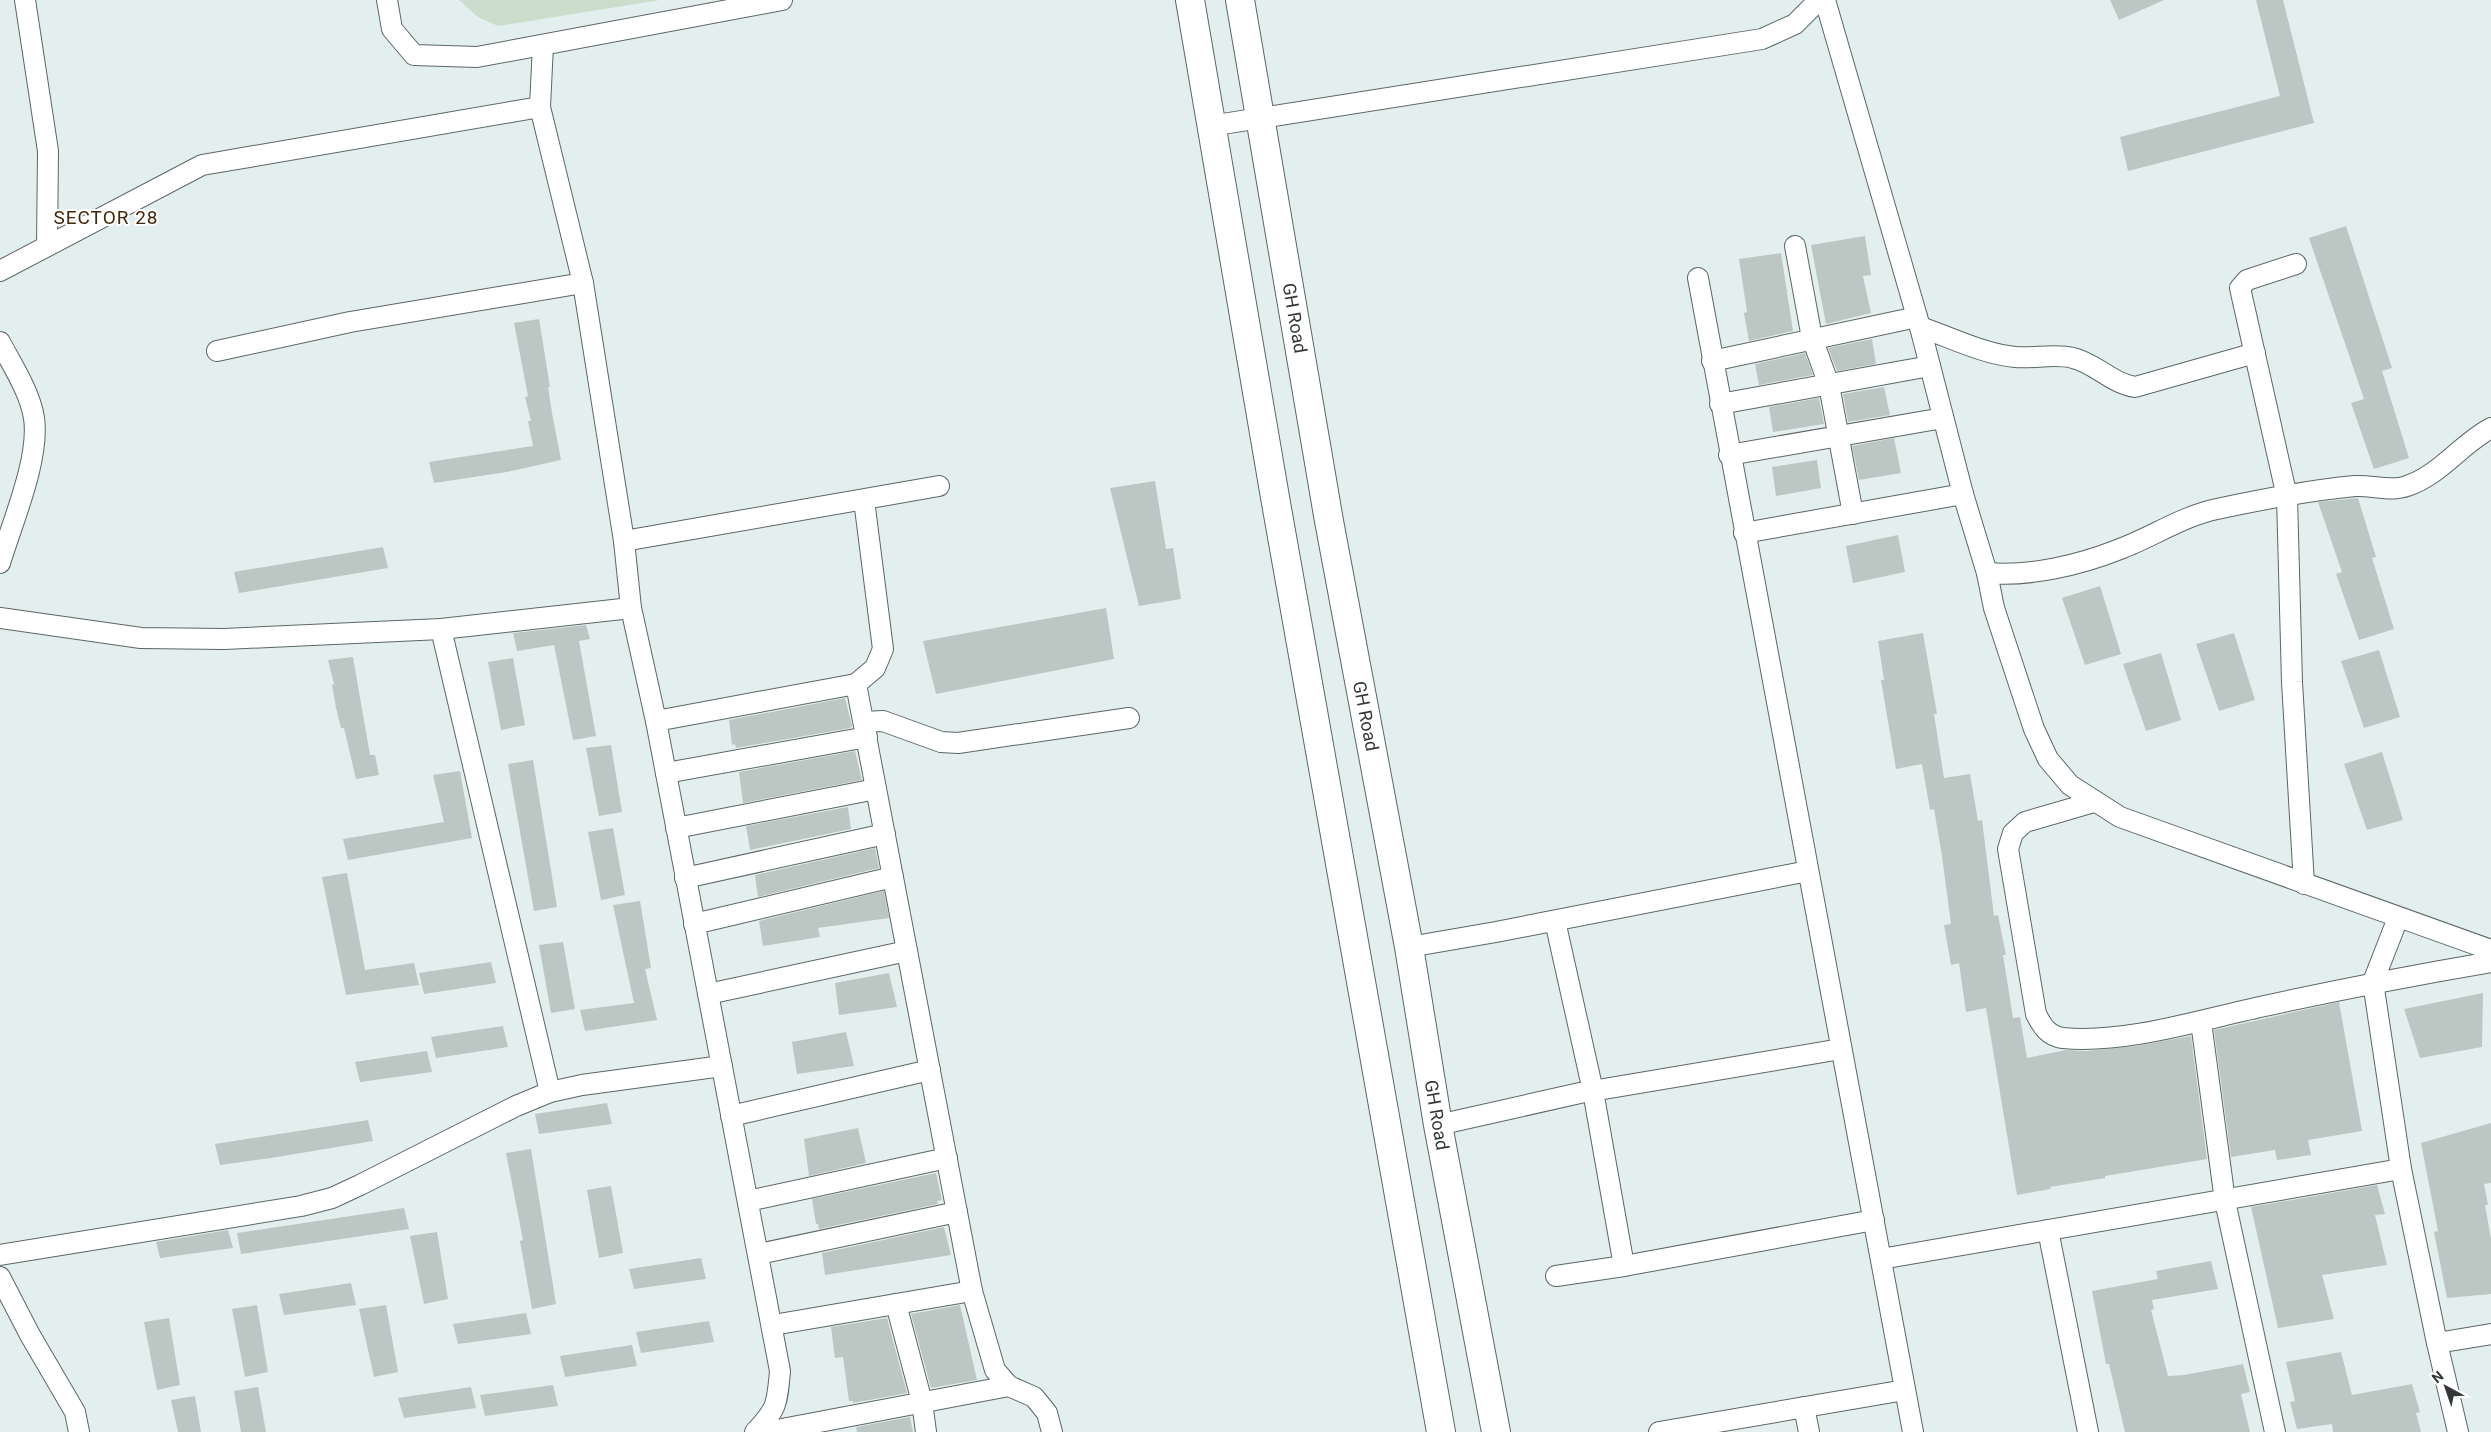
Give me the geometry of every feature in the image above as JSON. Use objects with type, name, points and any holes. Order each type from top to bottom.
[{"type":"main road","points":[[1190,0],[1210,126],[1441,1432]]},
{"type":"main road","name":"GH Road","points":[[1240,0],[1329,521],[1409,947],[1438,1125],[1496,1432]]},
{"type":"street","points":[[25,0],[48,151],[47,246]]},
{"type":"street","points":[[387,0],[392,29],[414,55],[477,57],[782,0]]},
{"type":"street","points":[[1210,126],[1762,39],[1795,24],[1819,0]]},
{"type":"street","points":[[1825,0],[1918,322],[1963,494],[1987,573],[1994,608],[2034,729],[2048,759],[2070,785],[2120,817],[2491,950]]},
{"type":"street","points":[[543,45],[540,107],[583,283],[624,541],[631,608],[656,720],[685,878],[773,1325],[780,1371],[778,1396],[772,1414],[755,1432]]},
{"type":"street","points":[[0,271],[202,165],[540,107]]},
{"type":"street","points":[[1795,246],[1812,338],[1829,385],[1853,514]]},
{"type":"street","points":[[2296,264],[2242,284],[2240,288],[2287,497],[2292,692],[2304,884]]},
{"type":"street","points":[[1698,278],[1913,1432]]},
{"type":"street","points":[[217,351],[350,322],[583,283]]},
{"type":"street","points":[[1712,360],[1812,338],[1918,322],[1998,354],[2016,357],[2071,357],[2084,362],[2124,385],[2135,387],[2255,353]]},
{"type":"street","points":[[0,342],[23,389],[34,418],[33,455],[0,562]]},
{"type":"street","points":[[1720,404],[1930,366]]},
{"type":"street","points":[[1730,455],[1943,418]]},
{"type":"street","points":[[1987,573],[2007,575],[2037,572],[2119,550],[2169,526],[2215,509],[2355,486],[2394,489],[2406,487],[2418,482],[2491,428]]},
{"type":"street","points":[[624,541],[938,486]]},
{"type":"street","points":[[1744,533],[1963,494]]},
{"type":"street","points":[[656,720],[856,684],[875,668],[883,649],[864,500]]},
{"type":"street","points":[[0,618],[141,638],[224,639],[441,629],[631,608]]},
{"type":"street","points":[[441,629],[550,1092]]},
{"type":"street","points":[[856,684],[972,1291],[995,1370],[1009,1386],[1034,1397],[1047,1413],[1052,1432]]},
{"type":"street","points":[[666,773],[865,730],[883,721],[941,742],[958,743],[1128,718]]},
{"type":"street","points":[[676,828],[876,789]]},
{"type":"street","points":[[2094,802],[2025,822],[2012,833],[2008,849],[2036,1014],[2045,1031],[2061,1038],[2112,1037],[2201,1022],[2373,982],[2491,962]]},
{"type":"street","points":[[685,878],[885,834]]},
{"type":"street","points":[[1409,947],[1808,870]]},
{"type":"street","points":[[694,924],[893,877]]},
{"type":"street","points":[[2398,918],[2373,982],[2401,1169],[2437,1344],[2458,1432]]},
{"type":"street","points":[[1555,920],[1594,1091],[1624,1266]]},
{"type":"street","points":[[708,994],[908,951]]},
{"type":"street","points":[[2201,1022],[2225,1201],[2276,1432]]},
{"type":"street","points":[[1438,1125],[1594,1091],[1841,1049]]},
{"type":"street","points":[[0,1255],[301,1206],[332,1198],[516,1106],[550,1092],[582,1085],[722,1066]]},
{"type":"street","points":[[732,1116],[930,1070]]},
{"type":"street","points":[[748,1201],[947,1158]]},
{"type":"street","points":[[1881,1259],[2225,1201],[2401,1169]]},
{"type":"street","points":[[759,1254],[957,1212]]},
{"type":"street","points":[[1556,1276],[1624,1266],[1874,1220]]},
{"type":"street","points":[[2048,1230],[2088,1432]]},
{"type":"street","points":[[0,1277],[30,1335],[74,1412],[79,1432]]},
{"type":"street","points":[[773,1325],[972,1291]]},
{"type":"street","points":[[896,1304],[922,1402],[926,1432]]},
{"type":"street","points":[[2437,1344],[2491,1334]]},
{"type":"street","points":[[766,1432],[1009,1386]]},
{"type":"street","points":[[1660,1432],[1906,1390]]},
{"type":"street","points":[[1804,1407],[1809,1432]]},
{"type":"green space","points":[[459,0],[660,0],[498,26],[478,17]]},
{"type":"building","points":[[2110,0],[2164,0],[2119,20]]},
{"type":"building","points":[[2256,0],[2283,0],[2314,123],[2128,171],[2120,137],[2280,96]]},
{"type":"building","points":[[2346,226],[2392,368],[2382,371],[2409,458],[2374,469],[2351,403],[2364,399],[2309,238]]},
{"type":"building","points":[[1865,236],[1871,275],[1863,276],[1871,313],[1826,324],[1811,245]]},
{"type":"building","points":[[1781,253],[1793,331],[1749,341],[1744,313],[1747,312],[1739,259]]},
{"type":"building","points":[[539,319],[550,387],[548,387],[552,413],[561,460],[507,472],[434,483],[429,462],[533,446],[528,421],[531,421],[525,397],[528,396],[514,323]]},
{"type":"building","points":[[1872,339],[1876,364],[1837,371],[1828,348]]},
{"type":"building","points":[[1805,353],[1813,375],[1759,385],[1755,364]]},
{"type":"building","points":[[1884,387],[1890,415],[1848,422],[1843,394]]},
{"type":"building","points":[[1819,398],[1824,424],[1773,432],[1769,407]]},
{"type":"building","points":[[1894,438],[1901,473],[1859,480],[1852,446]]},
{"type":"building","points":[[1817,460],[1821,488],[1776,496],[1772,467]]},
{"type":"building","points":[[1155,481],[1166,549],[1173,548],[1181,599],[1139,606],[1110,488]]},
{"type":"building","points":[[2358,498],[2376,557],[2372,558],[2394,629],[2359,640],[2336,574],[2342,572],[2318,502]]},
{"type":"building","points":[[1898,535],[1905,572],[1853,583],[1846,546]]},
{"type":"building","points":[[383,547],[388,568],[239,593],[234,572]]},
{"type":"building","points":[[2100,586],[2121,654],[2085,665],[2062,598]]},
{"type":"building","points":[[1106,608],[1114,659],[936,694],[923,641]]},
{"type":"building","points":[[586,625],[590,639],[579,641],[596,736],[573,740],[554,645],[517,651],[513,633]]},
{"type":"building","points":[[1923,633],[1937,714],[1934,714],[1944,778],[1970,774],[1978,821],[1982,820],[1994,916],[1998,915],[2006,955],[2003,955],[2013,1018],[2020,1017],[2027,1058],[2066,1050],[2087,1051],[2136,1046],[2191,1036],[2207,1159],[2105,1176],[2105,1178],[2050,1187],[2051,1189],[2017,1195],[1986,1008],[1966,1012],[1959,963],[1951,965],[1944,925],[1951,924],[1934,809],[1930,810],[1922,764],[1896,769],[1881,680],[1884,680],[1878,641]]},
{"type":"building","points":[[2234,633],[2255,700],[2219,711],[2196,644]]},
{"type":"building","points":[[2379,650],[2400,717],[2364,728],[2341,661]]},
{"type":"building","points":[[2161,653],[2181,720],[2146,731],[2123,664]]},
{"type":"building","points":[[353,657],[370,755],[375,755],[379,775],[356,779],[344,728],[341,728],[336,708],[332,685],[334,684],[328,660]]},
{"type":"building","points":[[513,658],[525,725],[501,730],[488,662]]},
{"type":"building","points":[[845,698],[852,726],[850,728],[736,748],[735,744],[732,745],[729,720]]},
{"type":"building","points":[[611,745],[622,812],[599,816],[586,748]]},
{"type":"building","points":[[855,751],[862,780],[743,803],[739,772]]},
{"type":"building","points":[[2382,752],[2403,820],[2367,830],[2344,764]]},
{"type":"building","points":[[533,760],[557,907],[534,911],[508,764]]},
{"type":"building","points":[[460,771],[472,838],[348,860],[343,839],[444,822],[433,775]]},
{"type":"building","points":[[848,807],[851,829],[750,850],[746,826]]},
{"type":"building","points":[[613,828],[625,895],[601,900],[588,832]]},
{"type":"building","points":[[875,848],[879,868],[758,897],[755,875]]},
{"type":"building","points":[[347,873],[365,970],[414,963],[419,985],[346,995],[322,877]]},
{"type":"building","points":[[884,891],[889,918],[818,928],[820,937],[763,946],[759,921]]},
{"type":"building","points":[[640,901],[651,968],[645,969],[657,1020],[585,1031],[580,1010],[634,1003],[613,905]]},
{"type":"building","points":[[563,942],[575,1009],[551,1013],[539,945]]},
{"type":"building","points":[[491,962],[496,983],[424,994],[419,973]]},
{"type":"building","points":[[889,973],[897,1007],[839,1015],[835,983]]},
{"type":"building","points":[[2483,993],[2482,1047],[2420,1058],[2404,1009]]},
{"type":"building","points":[[2339,1002],[2362,1131],[2308,1140],[2311,1155],[2277,1160],[2275,1150],[2231,1157],[2214,1030]]},
{"type":"building","points":[[503,1026],[508,1047],[436,1058],[431,1037]]},
{"type":"building","points":[[846,1032],[854,1066],[797,1074],[792,1042]]},
{"type":"building","points":[[427,1051],[432,1072],[360,1082],[355,1062]]},
{"type":"building","points":[[607,1103],[612,1124],[539,1134],[535,1114]]},
{"type":"building","points":[[368,1120],[373,1141],[271,1158],[220,1165],[215,1144]]},
{"type":"building","points":[[2491,1123],[2491,1183],[2484,1184],[2488,1205],[2485,1205],[2491,1239],[2491,1294],[2447,1298],[2434,1232],[2438,1231],[2421,1143]]},
{"type":"building","points":[[858,1128],[866,1163],[809,1176],[804,1139]]},
{"type":"building","points":[[531,1149],[556,1304],[532,1309],[520,1241],[523,1240],[506,1153]]},
{"type":"building","points":[[936,1173],[942,1200],[937,1201],[938,1204],[819,1229],[818,1224],[816,1224],[812,1199]]},
{"type":"building","points":[[2377,1185],[2385,1214],[2375,1215],[2387,1265],[2322,1275],[2334,1319],[2278,1328],[2251,1207]]},
{"type":"building","points":[[611,1186],[623,1253],[599,1258],[587,1190]]},
{"type":"building","points":[[404,1208],[409,1229],[241,1254],[237,1233]]},
{"type":"building","points":[[944,1227],[951,1255],[825,1275],[822,1253]]},
{"type":"building","points":[[228,1230],[233,1248],[160,1258],[156,1242]]},
{"type":"building","points":[[437,1232],[448,1299],[424,1304],[410,1236]]},
{"type":"building","points":[[701,1258],[706,1279],[634,1289],[629,1269]]},
{"type":"building","points":[[2211,1261],[2218,1289],[2152,1300],[2154,1309],[2151,1310],[2168,1376],[2184,1375],[2243,1364],[2250,1392],[2241,1394],[2250,1432],[2125,1432],[2109,1364],[2106,1364],[2092,1291],[2158,1279],[2156,1271]]},
{"type":"building","points":[[351,1283],[356,1305],[284,1315],[279,1294]]},
{"type":"building","points":[[257,1305],[268,1372],[245,1377],[232,1309]]},
{"type":"building","points":[[386,1305],[398,1372],[374,1377],[359,1309]]},
{"type":"building","points":[[960,1305],[977,1380],[931,1388],[911,1314]]},
{"type":"building","points":[[526,1313],[531,1334],[458,1344],[453,1324]]},
{"type":"building","points":[[169,1318],[180,1385],[157,1390],[144,1322]]},
{"type":"building","points":[[887,1318],[907,1393],[853,1403],[853,1401],[849,1401],[843,1357],[835,1358],[831,1327]]},
{"type":"building","points":[[709,1321],[714,1342],[641,1353],[636,1332]]},
{"type":"building","points":[[632,1345],[637,1366],[565,1377],[560,1356]]},
{"type":"building","points":[[2341,1352],[2352,1395],[2412,1384],[2420,1412],[2416,1413],[2421,1432],[2333,1432],[2332,1424],[2297,1429],[2290,1402],[2295,1401],[2286,1362]]},
{"type":"building","points":[[553,1385],[558,1406],[485,1416],[480,1395]]},
{"type":"building","points":[[258,1387],[266,1432],[241,1432],[234,1391]]},
{"type":"building","points":[[471,1387],[476,1408],[404,1418],[398,1398]]},
{"type":"building","points":[[195,1396],[201,1432],[178,1432],[171,1400]]},
{"type":"building","points":[[910,1417],[913,1432],[857,1432],[856,1427]]},
{"type":"district","name":"SECTOR 28","points":[[106,217]]}]
